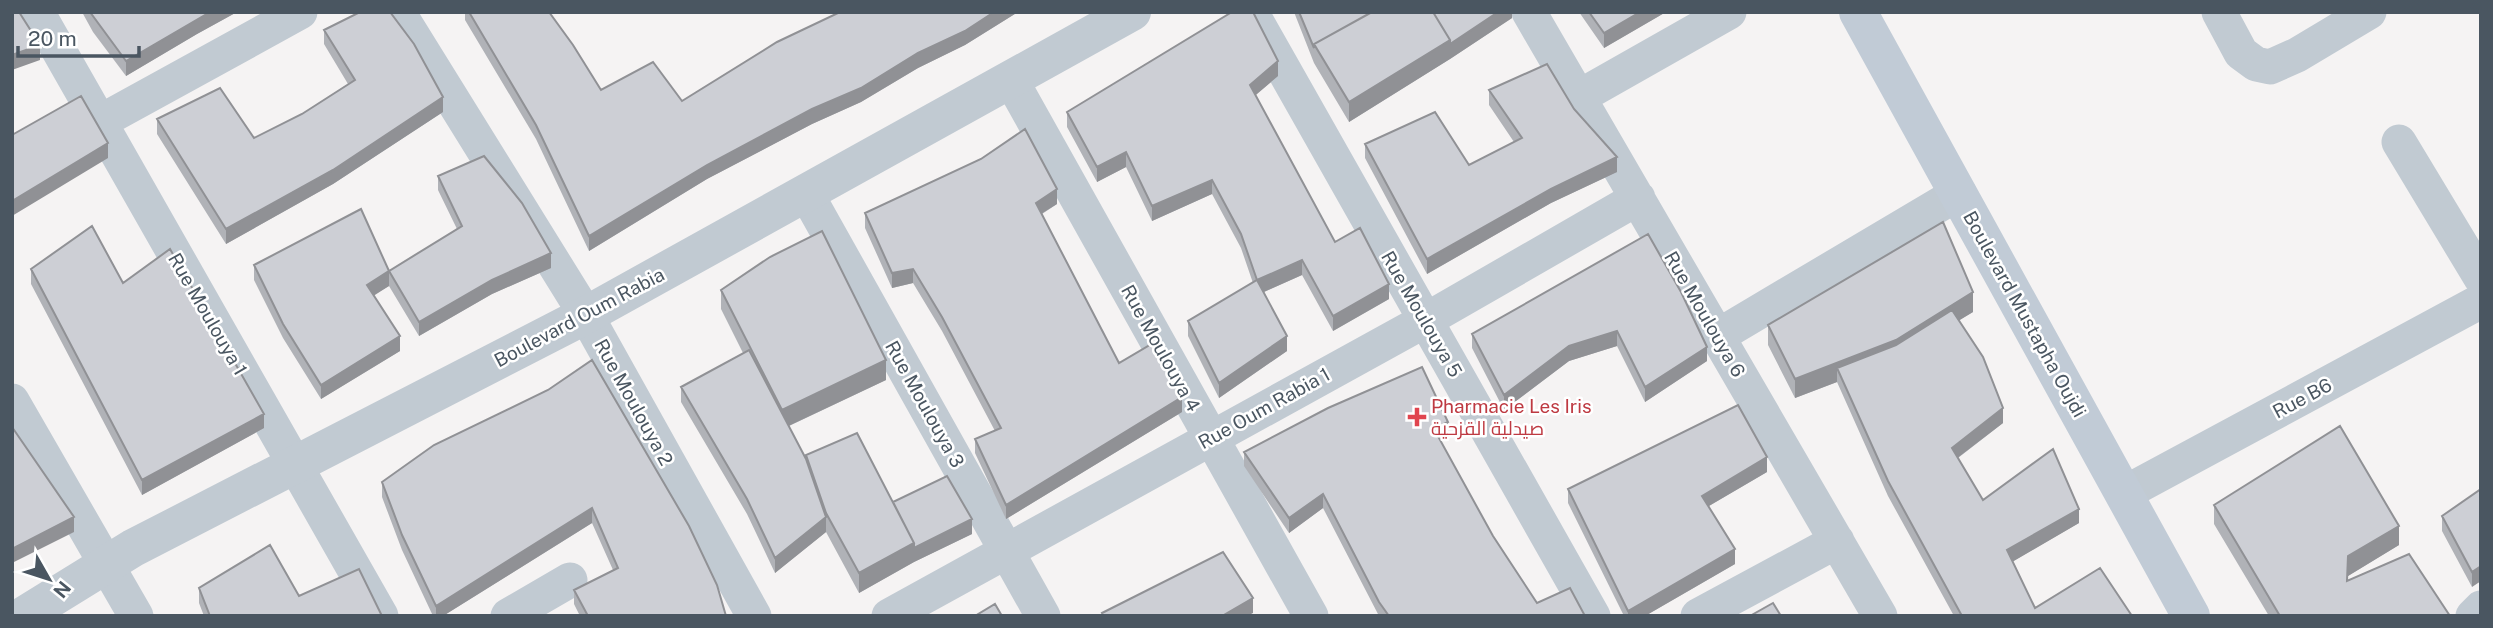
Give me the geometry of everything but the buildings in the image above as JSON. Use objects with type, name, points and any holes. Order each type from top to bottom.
[{"type":"main road","name":"Boulevard Mustapha Oujdi","points":[[1858,12],[2191,616]]},
{"type":"street","name":"Rue Moulouya 1","points":[[37,12],[381,616]]},
{"type":"street","points":[[98,123],[300,12]]},
{"type":"street","name":"Rue Moulouya 2","points":[[398,12],[586,316],[754,616]]},
{"type":"street","name":"Boulevard Oum Rabia","points":[[23,616],[106,564],[586,316],[1132,12]]},
{"type":"street","name":"Rue Moulouya 5","points":[[1251,12],[1593,616]]},
{"type":"street","name":"Rue Moulouya 6","points":[[1529,12],[1880,616]]},
{"type":"street","points":[[1579,97],[1729,12]]},
{"type":"street","points":[[2219,12],[2241,53],[2256,64],[2270,67],[2297,55],[2369,12]]},
{"type":"street","name":"Rue Moulouya 4","points":[[1011,80],[1311,616]]},
{"type":"street","points":[[2399,142],[2481,278]]},
{"type":"street","name":"Rue Moulouya 3","points":[[806,193],[1043,616]]},
{"type":"street","points":[[1718,337],[1959,193]]},
{"type":"street","name":"Rue Oum Rabia 1","points":[[889,616],[1210,436],[1426,320],[1638,198]]},
{"type":"street","name":"Rue B6","points":[[2123,494],[2481,301]]},
{"type":"street","points":[[12,401],[136,616]]},
{"type":"street","points":[[1698,616],[1837,541]]},
{"type":"street","points":[[508,616],[570,580]]},
{"type":"street","points":[[2473,616],[2481,608]]},
{"type":"place","name":"Pharmacie Les Iris صيدلية القزحية","points":[[1417,417]]}]
